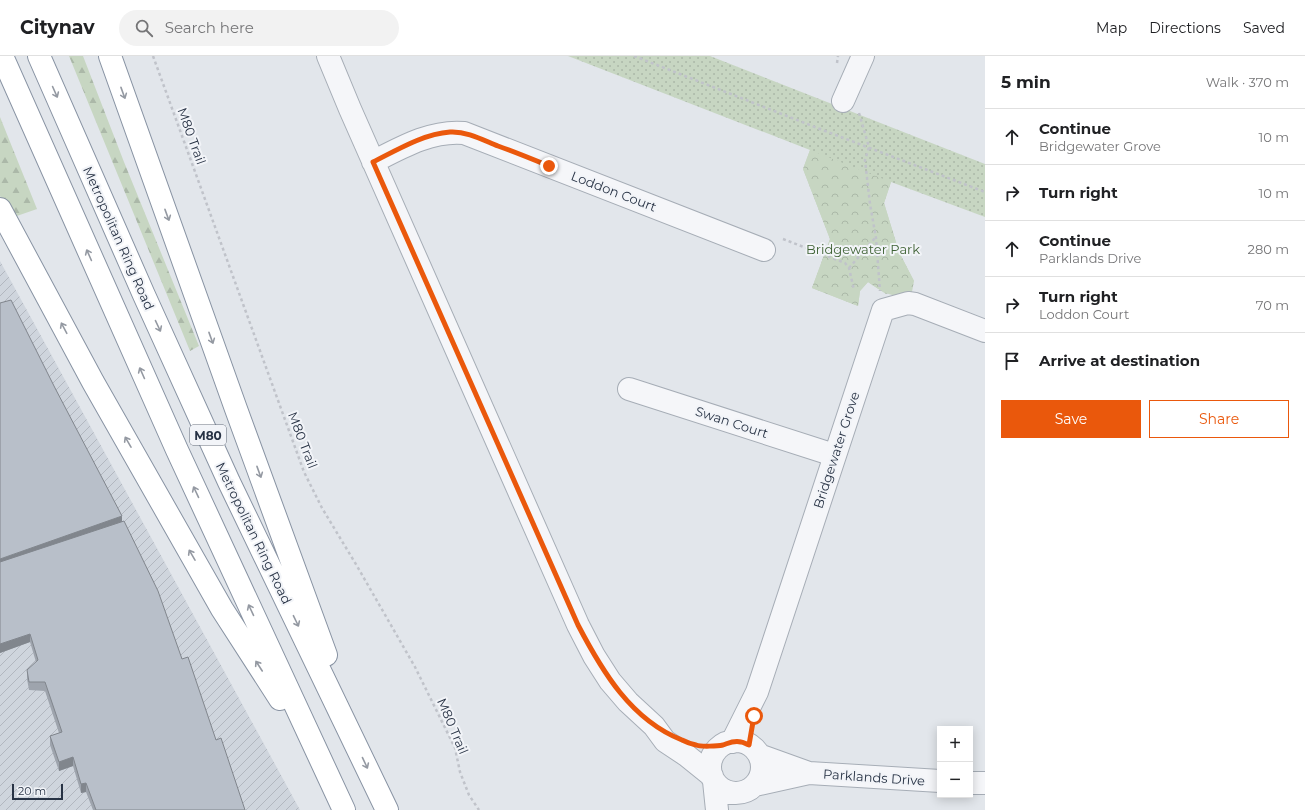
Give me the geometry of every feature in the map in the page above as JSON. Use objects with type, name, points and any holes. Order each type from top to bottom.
[{"type":"highway","name":"M80","points":[[2,56],[177,450],[344,810]]},
{"type":"highway","name":"Metropolitan Ring Road","points":[[39,56],[144,295],[229,482],[387,810]]},
{"type":"highway","points":[[110,56],[236,409],[326,652],[354,740]]},
{"type":"highway","points":[[0,209],[93,382],[222,609],[326,770]]},
{"type":"street","name":"Parklands Drive","points":[[328,56],[373,162],[578,625],[594,656],[610,681],[628,702],[654,726],[666,741],[686,755],[713,778]]},
{"type":"street","points":[[851,107],[863,56]]},
{"type":"street","name":"Loddon Court","points":[[373,162],[420,139],[452,132],[464,133],[764,250]]},
{"type":"street","points":[[886,310],[908,303],[914,304],[985,331]]},
{"type":"street","name":"Bridgewater Grove","points":[[741,747],[757,692],[834,455],[886,310]]},
{"type":"street","name":"Swan Court","points":[[629,389],[834,455]]},
{"type":"street","name":"Parklands Drive","points":[[654,726],[696,746],[741,747],[809,773]]},
{"type":"street","points":[[713,778],[720,787],[727,792],[732,802],[742,792],[749,790],[755,785],[760,778],[762,763],[741,747],[716,750],[710,767],[717,810]]},
{"type":"street","name":"Parklands Drive","points":[[755,785],[809,773],[937,781]]},
{"type":"street","points":[[973,783],[985,783]]},
{"type":"path","name":"M80 Trail","points":[[153,56],[304,472],[322,508],[415,667],[455,748],[460,772],[469,795],[479,810]]},
{"type":"path","points":[[634,56],[985,192]]},
{"type":"path","points":[[851,107],[869,147],[865,160],[876,238],[879,290],[886,310]]},
{"type":"path","points":[[783,238],[845,263],[848,268],[854,290]]},
{"type":"path","points":[[848,268],[876,238]]},
{"type":"shaded area","points":[[0,261],[300,810],[0,810]]},
{"type":"green space","points":[[69,56],[83,56],[124,162],[199,346],[190,351]]},
{"type":"green space","points":[[568,56],[710,56],[985,164],[985,217],[891,182],[884,203],[899,252],[914,281],[886,294],[868,282],[860,291],[858,306],[812,288],[830,239],[803,169],[810,150]]},
{"type":"green space","points":[[0,117],[37,209],[11,218],[0,196]]},
{"type":"green space","name":"Bridgewater Park","points":[[810,150],[891,182],[884,203],[899,252],[914,281],[911,297],[888,294],[868,282],[860,291],[858,306],[812,288],[830,239],[803,169]]},
{"type":"building","points":[[11,300],[122,516],[0,559],[0,303]]},
{"type":"building","points":[[124,521],[158,591],[182,659],[188,657],[216,740],[221,738],[245,810],[96,810],[86,783],[81,784],[73,757],[59,762],[50,736],[62,732],[45,682],[29,682],[27,670],[38,660],[30,634],[0,644],[0,562]]},
{"type":"route","points":[[549,166],[464,133],[452,132],[437,134],[420,139],[373,162],[578,625],[594,656],[610,681],[628,702],[654,726],[696,746],[723,745],[732,742],[741,742],[749,745],[754,716]]}]
